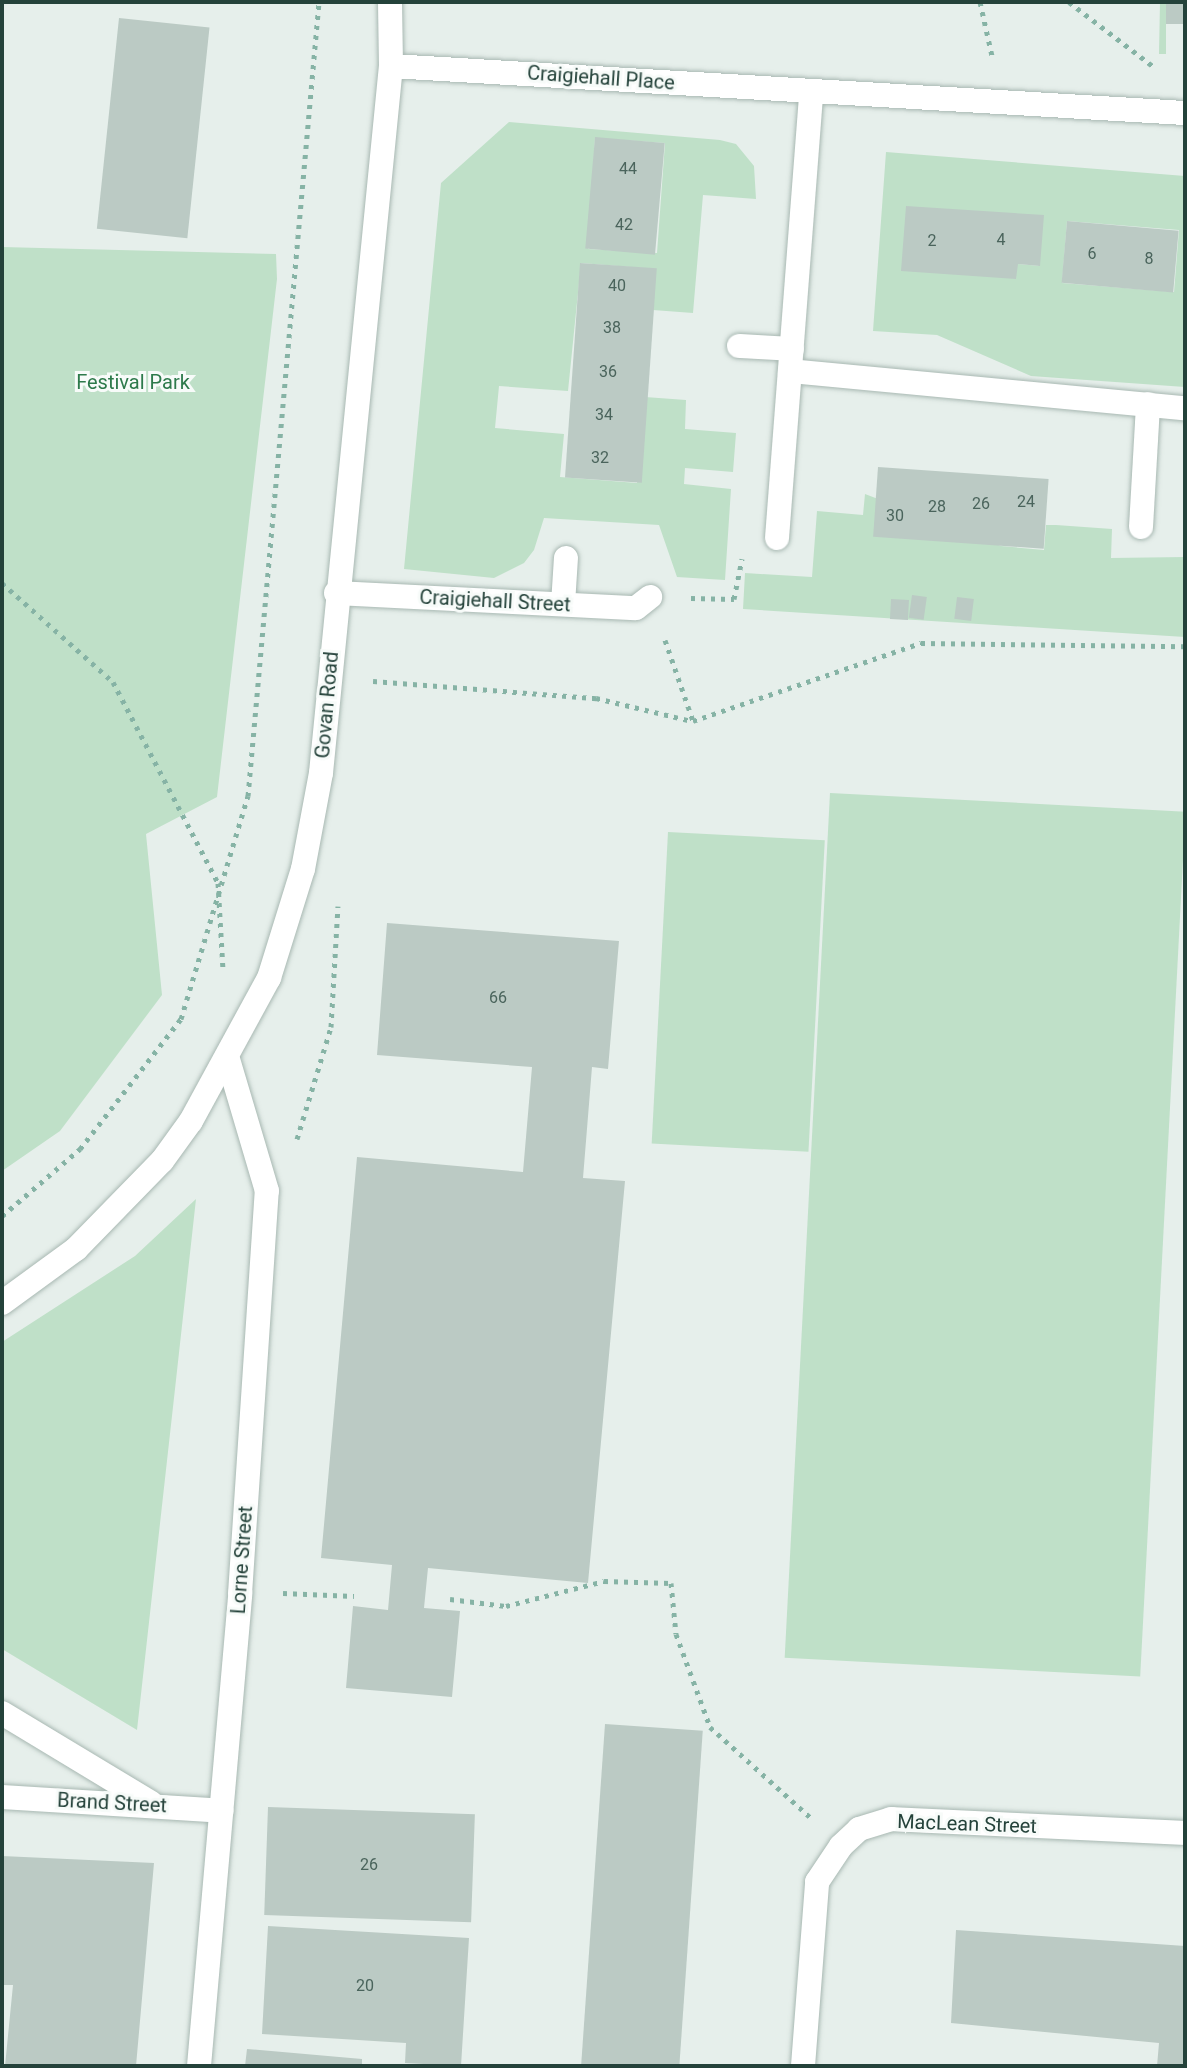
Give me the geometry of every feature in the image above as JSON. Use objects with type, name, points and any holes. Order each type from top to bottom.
[{"type":"street","name":"Govan Road","points":[[2,1303],[76,1249],[162,1161],[228,1059],[269,978],[303,869],[321,773],[336,593],[391,66],[390,2]]},
{"type":"street","name":"Craigiehall Place","points":[[391,66],[1185,113]]},
{"type":"street","points":[[777,538],[811,92]]},
{"type":"street","points":[[739,346],[791,360],[1185,408]]},
{"type":"street","points":[[1141,527],[1148,404]]},
{"type":"street","points":[[563,604],[566,558]]},
{"type":"street","name":"Craigiehall Street","points":[[336,593],[636,608],[650,597]]},
{"type":"street","name":"Lorne Street","points":[[199,2066],[240,1594],[267,1191],[228,1059]]},
{"type":"street","points":[[2,1713],[155,1805]]},
{"type":"street","name":"Brand Street","points":[[2,1797],[222,1811]]},
{"type":"street","name":"MacLean Street","points":[[803,2066],[817,1882],[841,1846],[859,1829],[891,1819],[1185,1833]]},
{"type":"path","points":[[2,1216],[80,1149],[181,1019],[218,883],[248,796],[319,2]]},
{"type":"path","points":[[980,2],[1002,102]]},
{"type":"path","points":[[1069,2],[1162,72]]},
{"type":"path","points":[[693,721],[650,597],[734,599],[737,562],[777,538]]},
{"type":"path","points":[[2,583],[113,682],[218,883],[224,986]]},
{"type":"path","points":[[329,678],[596,698],[693,721],[921,643],[1185,646]]},
{"type":"path","points":[[267,1191],[300,1135],[331,1027],[338,901],[303,869]]},
{"type":"path","points":[[450,1599],[506,1606],[604,1581],[671,1583],[676,1634],[710,1727],[841,1846]]},
{"type":"path","points":[[240,1594],[354,1596]]},
{"type":"green space","points":[[1160,2],[1166,2],[1166,54],[1159,54]]},
{"type":"green space","points":[[509,122],[720,140],[736,144],[754,166],[756,199],[703,195],[693,313],[653,310],[656,269],[581,263],[568,391],[499,386],[495,428],[564,434],[560,477],[637,483],[645,397],[686,400],[685,429],[736,433],[733,472],[685,468],[684,484],[731,489],[725,580],[677,577],[659,525],[544,518],[534,550],[524,563],[494,578],[404,569],[441,183]],"holes":[[[595,138],[665,143],[657,253],[588,249]]]},
{"type":"green space","points":[[886,152],[1185,176],[1185,387],[1031,376],[937,335],[873,331]],"holes":[[[906,206],[1040,266],[1018,264]],[[1067,221],[1179,230],[1174,292],[1062,283]]]},
{"type":"green space","name":"Festival Park","points":[[2,247],[276,254],[277,279],[217,797],[146,834],[162,995],[60,1131],[2,1171]]},
{"type":"green space","points":[[865,494],[1001,546],[1044,550],[1046,525],[1056,525],[1112,529],[1111,558],[1185,557],[1185,637],[743,609],[745,573],[812,577],[817,511],[863,515]]},
{"type":"green space","points":[[830,793],[1185,812],[1140,1676],[785,1658]]},
{"type":"green space","points":[[668,832],[825,840],[808,1152],[652,1144]]},
{"type":"green space","points":[[196,1199],[137,1730],[2,1649],[2,1342],[135,1256]]},
{"type":"building","points":[[1166,2],[1185,2],[1185,24],[1166,24]]},
{"type":"building","points":[[119,18],[210,28],[187,238],[97,229]]},
{"type":"building","points":[[595,137],[665,143],[655,255],[585,249]]},
{"type":"building","points":[[906,206],[1044,215],[1040,266],[1018,264],[1016,279],[901,271]]},
{"type":"building","points":[[1067,221],[1179,231],[1173,293],[1062,283]]},
{"type":"building","points":[[580,263],[657,268],[642,483],[565,477]]},
{"type":"building","points":[[878,467],[1049,479],[1044,549],[873,537]]},
{"type":"building","points":[[912,595],[927,597],[924,620],[909,618]]},
{"type":"building","points":[[957,597],[974,599],[971,621],[954,619]]},
{"type":"building","points":[[891,599],[909,600],[908,620],[890,619]]},
{"type":"building","points":[[387,923],[619,941],[608,1069],[592,1067],[583,1178],[625,1181],[588,1583],[428,1568],[424,1608],[460,1611],[452,1697],[346,1688],[353,1606],[388,1610],[392,1565],[321,1558],[357,1157],[523,1172],[532,1067],[377,1055]]},
{"type":"building","points":[[605,1724],[703,1731],[679,2066],[581,2066]]},
{"type":"building","points":[[268,1807],[475,1814],[471,1922],[264,1915]]},
{"type":"building","points":[[2,1856],[154,1863],[136,2066],[5,2066],[13,1985],[2,1985]]},
{"type":"building","points":[[268,1926],[469,1938],[461,2066],[405,2063],[406,2043],[262,2034]]},
{"type":"building","points":[[956,1930],[1185,1946],[1185,2066],[1157,2066],[1159,2043],[951,2023]]},
{"type":"building","points":[[247,2049],[362,2059],[362,2066],[245,2066]]}]
